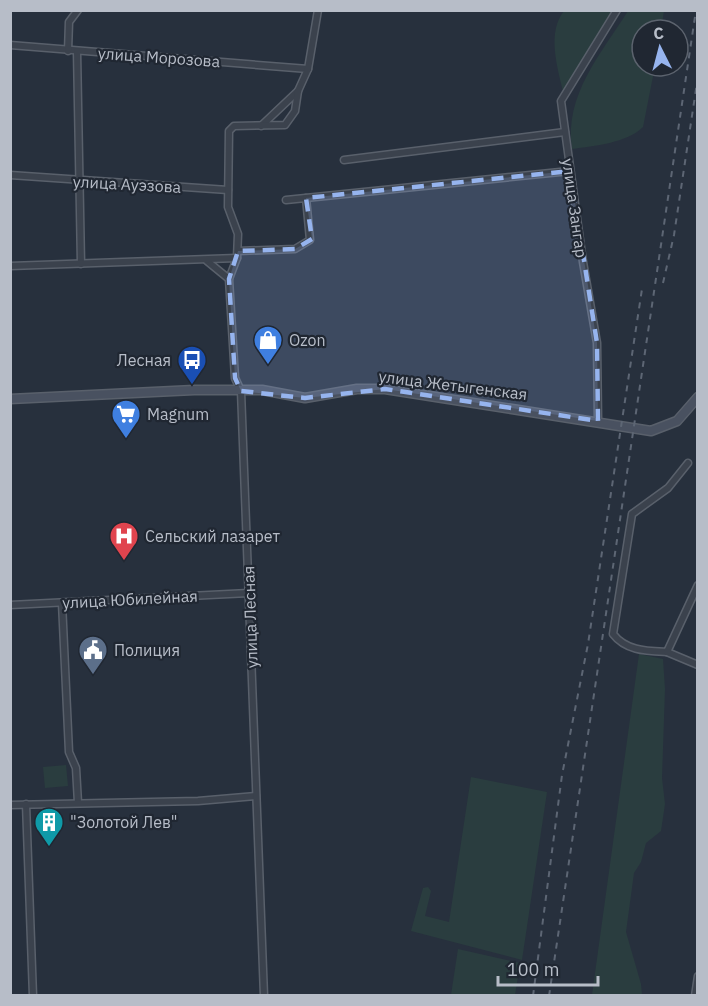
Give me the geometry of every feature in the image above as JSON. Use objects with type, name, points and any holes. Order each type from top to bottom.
[{"type":"main road","name":"улица Жетыгенская","points":[[10,399],[241,390],[262,390],[305,398],[357,389],[385,389],[651,431],[676,421],[698,397]]},
{"type":"street","points":[[68,51],[69,22],[78,10]]},
{"type":"street","points":[[228,190],[230,129],[234,126],[285,125],[295,111],[298,91],[308,69],[318,10]]},
{"type":"street","name":"улица Зангар","points":[[598,421],[597,344],[561,101],[617,10]]},
{"type":"street","name":"улица Морозова","points":[[10,45],[308,69]]},
{"type":"street","points":[[77,51],[81,264]]},
{"type":"street","points":[[261,126],[298,91]]},
{"type":"street","points":[[344,160],[566,132]]},
{"type":"street","points":[[286,200],[570,171]]},
{"type":"street","name":"улица Ауэзова","points":[[10,175],[79,182],[228,190]]},
{"type":"street","name":"улица Лесная","points":[[228,190],[228,207],[238,231],[237,255],[229,279],[235,378],[241,390],[264,996]]},
{"type":"street","points":[[10,266],[207,261],[237,255],[295,249],[310,240],[306,198]]},
{"type":"street","points":[[207,261],[229,279]]},
{"type":"street","points":[[688,463],[668,488],[632,514],[613,634],[624,645],[667,652],[698,665]]},
{"type":"street","points":[[667,652],[698,585]]},
{"type":"street","name":"улица Юбилейная","points":[[10,605],[249,592]]},
{"type":"street","points":[[62,603],[69,752],[76,768],[78,803]]},
{"type":"street","points":[[10,805],[256,796]]},
{"type":"street","points":[[26,804],[33,996]]},
{"type":"street","points":[[695,996],[698,976]]},
{"type":"highlighted area","points":[[570,171],[597,343],[598,421],[385,389],[305,398],[241,391],[235,378],[229,279],[238,251],[295,249],[312,239],[306,198]]},
{"type":"shaded area","points":[[564,11],[614,11],[563,91],[556,60],[555,39],[559,19]]},
{"type":"shaded area","points":[[628,11],[664,11],[663,18],[630,18],[630,78],[653,78],[643,127],[619,140],[572,149],[571,129],[574,111],[579,93],[596,59]]},
{"type":"shaded area","points":[[639,654],[663,659],[665,689],[662,778],[665,804],[661,831],[646,843],[641,862],[634,873],[626,932],[642,995],[592,995]]},
{"type":"shaded area","points":[[66,765],[68,786],[45,788],[43,767]]},
{"type":"shaded area","points":[[471,777],[547,792],[522,960],[411,931],[423,888],[428,887],[431,891],[425,916],[449,922]]},
{"type":"shaded area","points":[[458,949],[520,963],[515,995],[451,995]]},
{"type":"railway","points":[[549,996],[696,10]]},
{"type":"railway","points":[[663,283],[674,235],[698,76]]},
{"type":"railway","points":[[533,996],[562,775],[588,644],[642,289]]},
{"type":"place","name":"Ozon","points":[[268,366]]},
{"type":"place","name":"Лесная","points":[[192,386]]},
{"type":"place","name":"Magnum","points":[[126,440]]},
{"type":"place","name":"Сельский лазарет","points":[[124,562]]},
{"type":"place","name":"Полиция","points":[[93,676]]},
{"type":"place","name":"\"Золотой Лев\"","points":[[49,848]]}]
